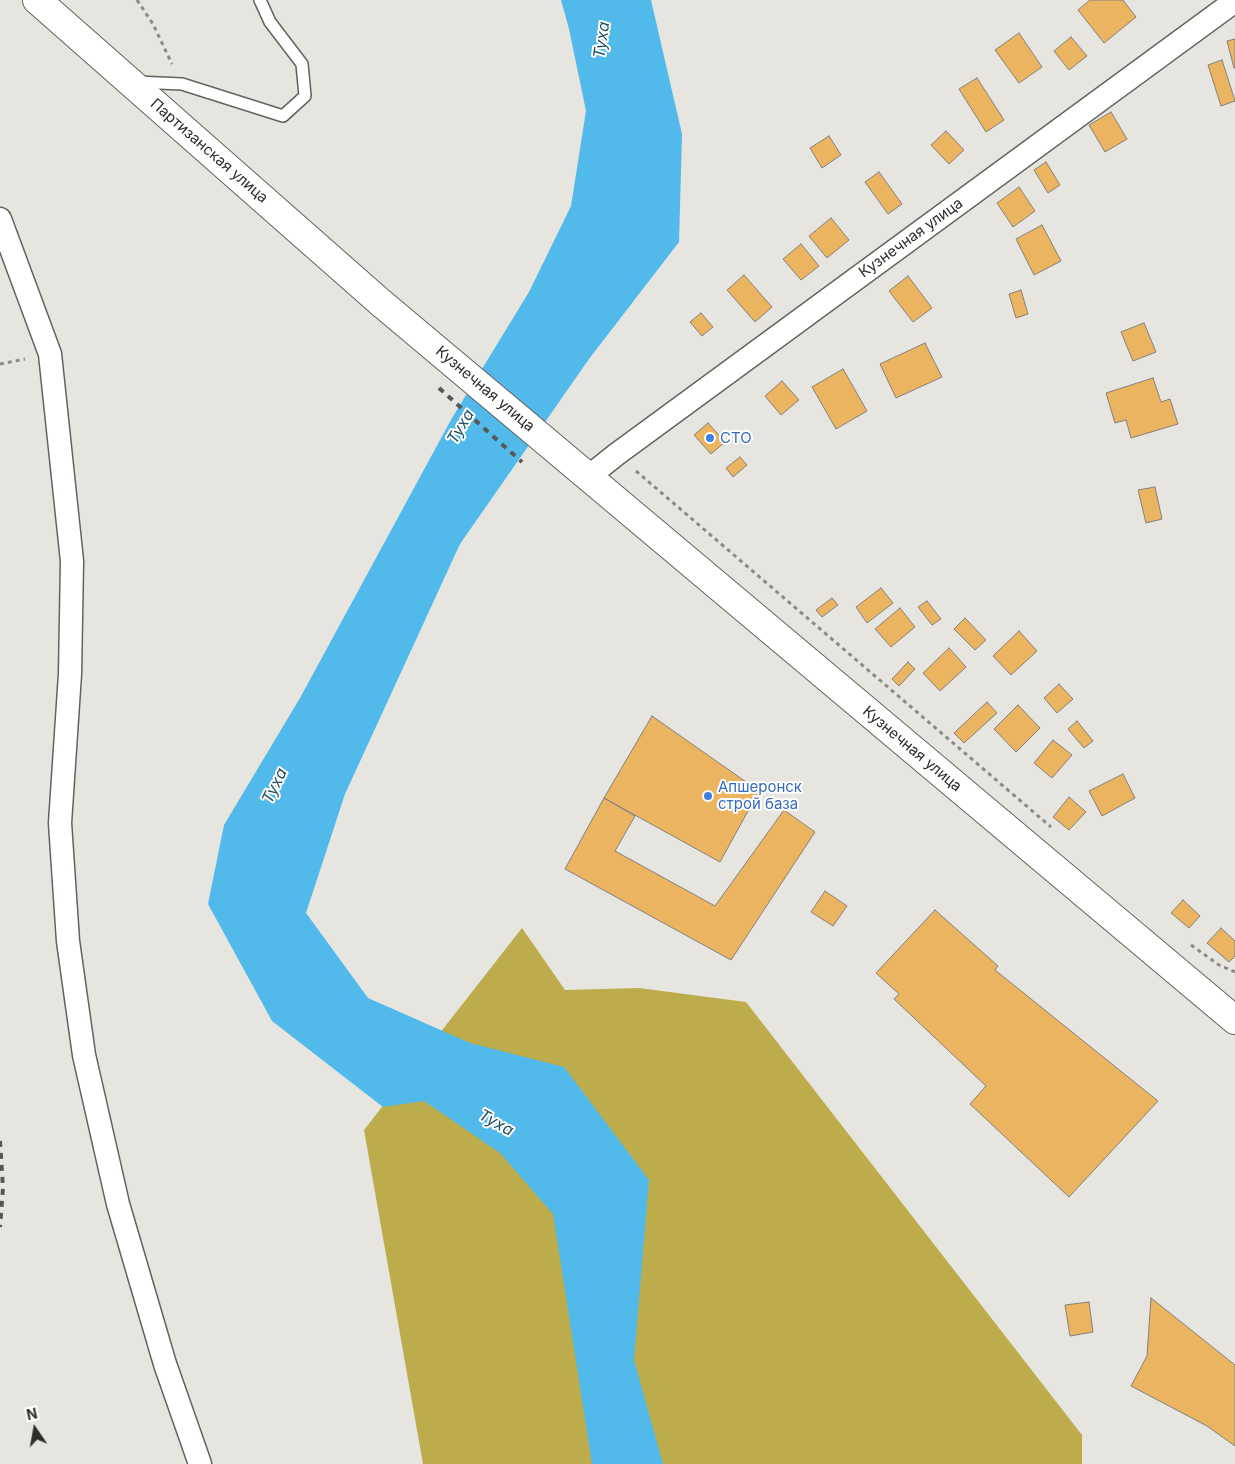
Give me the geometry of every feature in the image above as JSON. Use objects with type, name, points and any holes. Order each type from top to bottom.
[{"type":"main road","name":"Партизанская улица","points":[[37,0],[380,302]]},
{"type":"main road","name":"Кузнечная улица","points":[[380,302],[1235,1020]]},
{"type":"street","name":"Кузнечная улица","points":[[588,477],[1235,1]]},
{"type":"street","points":[[0,219],[50,354],[72,561],[70,674],[60,823],[68,941],[84,1054],[118,1204],[165,1364],[200,1464]]},
{"type":"lane","points":[[129,82],[182,84],[283,116],[305,96],[302,64],[270,22],[260,0]]},
{"type":"path","points":[[617,454],[1052,828]]},
{"type":"path","points":[[1188,942],[1219,966],[1235,972]]},
{"type":"shaded area","points":[[522,928],[565,990],[639,988],[746,1002],[1082,1435],[1082,1464],[423,1464],[364,1130]]},
{"type":"water","name":"Туха","points":[[561,0],[651,0],[682,134],[679,242],[589,359],[460,544],[345,794],[306,913],[368,998],[470,1043],[564,1067],[649,1180],[634,1360],[663,1464],[592,1464],[553,1214],[500,1153],[424,1101],[383,1107],[272,1021],[208,904],[224,825],[300,698],[452,418],[529,292],[571,206],[586,111]]},
{"type":"building","points":[[1090,0],[1123,0],[1136,17],[1104,43],[1078,10]]},
{"type":"building","points":[[1019,33],[1042,67],[1019,83],[995,50]]},
{"type":"building","points":[[1071,37],[1087,56],[1069,70],[1054,51]]},
{"type":"building","points":[[1235,39],[1235,68],[1234,68],[1227,41]]},
{"type":"building","points":[[1222,60],[1235,101],[1221,106],[1208,65]]},
{"type":"building","points":[[977,78],[1004,120],[986,132],[959,89]]},
{"type":"building","points":[[1111,112],[1127,139],[1105,152],[1089,125]]},
{"type":"building","points":[[946,131],[964,150],[949,164],[931,145]]},
{"type":"building","points":[[829,136],[841,155],[822,168],[810,148]]},
{"type":"building","points":[[1046,162],[1060,185],[1048,193],[1034,170]]},
{"type":"building","points":[[879,172],[902,204],[888,214],[865,182]]},
{"type":"building","points":[[1019,187],[1035,211],[1013,227],[997,203]]},
{"type":"building","points":[[831,218],[849,240],[827,258],[809,236]]},
{"type":"building","points":[[1042,225],[1061,261],[1034,275],[1016,239]]},
{"type":"building","points":[[801,244],[819,266],[801,280],[783,259]]},
{"type":"building","points":[[744,275],[772,307],[755,322],[727,290]]},
{"type":"building","points":[[908,276],[932,308],[913,322],[889,291]]},
{"type":"building","points":[[1021,290],[1028,314],[1016,318],[1009,294]]},
{"type":"building","points":[[701,313],[713,327],[702,336],[690,322]]},
{"type":"building","points":[[1144,323],[1156,352],[1133,361],[1121,332]]},
{"type":"building","points":[[925,343],[942,377],[896,398],[880,364]]},
{"type":"building","points":[[843,369],[867,411],[836,429],[812,387]]},
{"type":"building","points":[[1153,378],[1161,402],[1170,399],[1178,424],[1131,438],[1126,420],[1115,423],[1106,393]]},
{"type":"building","points":[[782,381],[799,400],[781,415],[765,396]]},
{"type":"building","points":[[708,423],[725,442],[711,454],[694,435]]},
{"type":"building","points":[[740,457],[747,465],[733,477],[726,468]]},
{"type":"building","points":[[1155,487],[1162,519],[1146,523],[1138,490]]},
{"type":"building","points":[[881,588],[893,603],[867,623],[856,607]]},
{"type":"building","points":[[832,598],[838,605],[822,617],[816,610]]},
{"type":"building","points":[[927,601],[941,619],[932,625],[918,607]]},
{"type":"building","points":[[900,608],[915,627],[891,647],[875,629]]},
{"type":"building","points":[[965,618],[986,640],[975,650],[954,629]]},
{"type":"building","points":[[1019,631],[1037,651],[1011,675],[993,656]]},
{"type":"building","points":[[949,648],[966,667],[940,691],[923,673]]},
{"type":"building","points":[[908,662],[915,669],[899,686],[892,679]]},
{"type":"building","points":[[1059,684],[1073,699],[1057,713],[1044,698]]},
{"type":"building","points":[[987,702],[997,713],[964,743],[954,733]]},
{"type":"building","points":[[1018,705],[1040,728],[1016,752],[994,729]]},
{"type":"building","points":[[652,716],[759,791],[720,862],[604,798]]},
{"type":"building","points":[[1077,721],[1093,741],[1084,748],[1068,729]]},
{"type":"building","points":[[1053,740],[1072,755],[1052,778],[1034,763]]},
{"type":"building","points":[[1123,774],[1135,798],[1102,816],[1089,791]]},
{"type":"building","points":[[1069,797],[1086,812],[1069,830],[1053,817]]},
{"type":"building","points":[[604,798],[635,816],[615,851],[715,906],[784,810],[815,832],[731,960],[565,869]]},
{"type":"building","points":[[825,891],[847,906],[833,926],[811,912]]},
{"type":"building","points":[[1183,900],[1200,916],[1189,928],[1171,913]]},
{"type":"building","points":[[935,910],[998,966],[995,970],[1158,1101],[1069,1197],[970,1104],[986,1086],[894,999],[899,994],[876,973]]},
{"type":"building","points":[[1221,928],[1235,941],[1235,956],[1229,962],[1207,943]]},
{"type":"building","points":[[1151,1298],[1235,1365],[1235,1446],[1207,1426],[1131,1386],[1147,1356]]},
{"type":"building","points":[[1089,1302],[1093,1332],[1070,1336],[1065,1305]]},
{"type":"railway","points":[[439,388],[522,462]]},
{"type":"railway","points":[[0,1141],[3,1188],[0,1227]]},
{"type":"place","name":"СТО","points":[[710,438]]},
{"type":"place","name":"Апшеронск строй база","points":[[708,796]]}]
